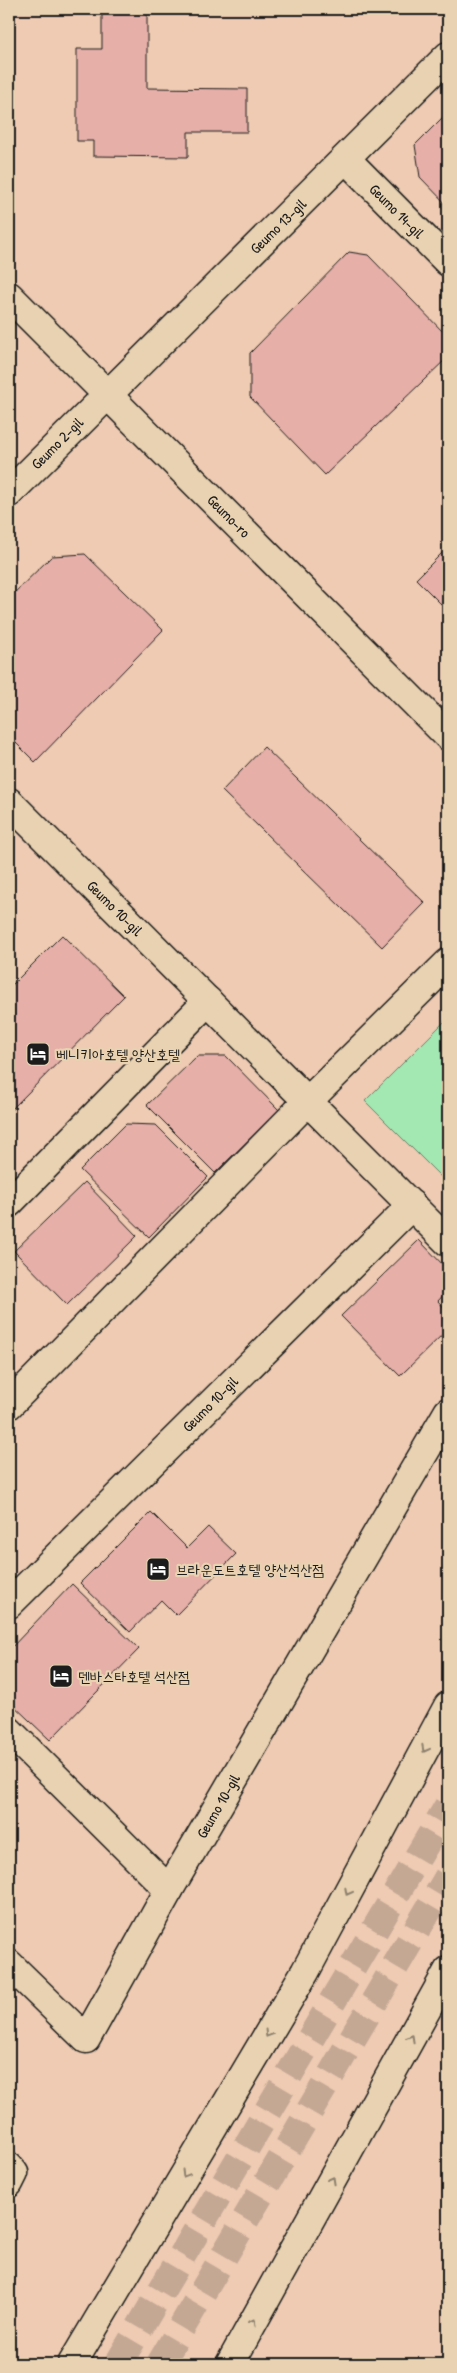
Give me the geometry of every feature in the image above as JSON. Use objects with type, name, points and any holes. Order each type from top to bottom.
[{"type":"street","name":"Geumo 13-gil","points":[[106,394],[346,159],[448,56]]},
{"type":"street","name":"Geumo 14-gil","points":[[346,159],[448,262]]},
{"type":"street","name":"Geumo-ro","points":[[9,296],[448,736]]},
{"type":"street","name":"Geumo 2-gil","points":[[9,493],[106,394]]},
{"type":"street","name":"Geumo 10-gil","points":[[13,815],[208,1001],[448,1242]]},
{"type":"street","points":[[9,1404],[307,1102],[448,963]]},
{"type":"street","points":[[9,1203],[208,1001]]},
{"type":"street","name":"Geumo 10-gil","points":[[9,1604],[412,1205]]},
{"type":"street","name":"Geumo 10-gil","points":[[9,1964],[86,2039],[169,1890],[448,1412]]},
{"type":"street","points":[[72,2364],[305,1972],[448,1706]]},
{"type":"street","points":[[9,1731],[169,1890]]},
{"type":"street","points":[[230,2364],[448,1971]]},
{"type":"street","points":[[9,2167],[14,2173],[9,2183]]},
{"type":"green space","points":[[448,1018],[448,1184],[365,1101]]},
{"type":"building","points":[[102,9],[147,9],[147,88],[247,89],[247,132],[188,132],[188,157],[93,156],[93,141],[77,141],[77,49],[102,49]]},
{"type":"building","points":[[448,112],[448,206],[420,177],[415,145]]},
{"type":"building","points":[[349,252],[368,255],[448,337],[448,357],[325,475],[250,397],[250,353]]},
{"type":"building","points":[[448,547],[448,611],[416,579]]},
{"type":"building","points":[[85,554],[163,630],[35,762],[9,736],[9,598],[52,556]]},
{"type":"building","points":[[264,747],[425,903],[382,947],[222,791]]},
{"type":"building","name":"베니키아호텔 양산호텔","points":[[62,935],[124,996],[9,1112],[9,988]]},
{"type":"building","points":[[197,1056],[226,1056],[279,1110],[215,1173],[147,1105]]},
{"type":"building","points":[[126,1124],[156,1125],[208,1177],[149,1237],[80,1170]]},
{"type":"building","points":[[85,1182],[137,1236],[67,1305],[14,1251]]},
{"type":"building","points":[[419,1240],[448,1270],[448,1290],[438,1301],[448,1312],[448,1329],[400,1376],[341,1316]]},
{"type":"building","name":"브라운도트호텔 양산석산점","points":[[151,1512],[187,1548],[208,1527],[236,1554],[176,1615],[161,1600],[130,1632],[80,1583]]},
{"type":"building","name":"덴바스타호텔 석산점","points":[[72,1584],[139,1649],[50,1740],[9,1701],[9,1650]]},
{"type":"tunnel","points":[[118,2364],[448,1806]]},
{"type":"tunnel","points":[[160,2364],[448,1877]]},
{"type":"place","name":"베니키아호텔 양산호텔","points":[[38,1054]]},
{"type":"place","name":"브라운도트호텔 양산석산점","points":[[158,1569]]},
{"type":"place","name":"덴바스타호텔 석산점","points":[[61,1676]]}]
